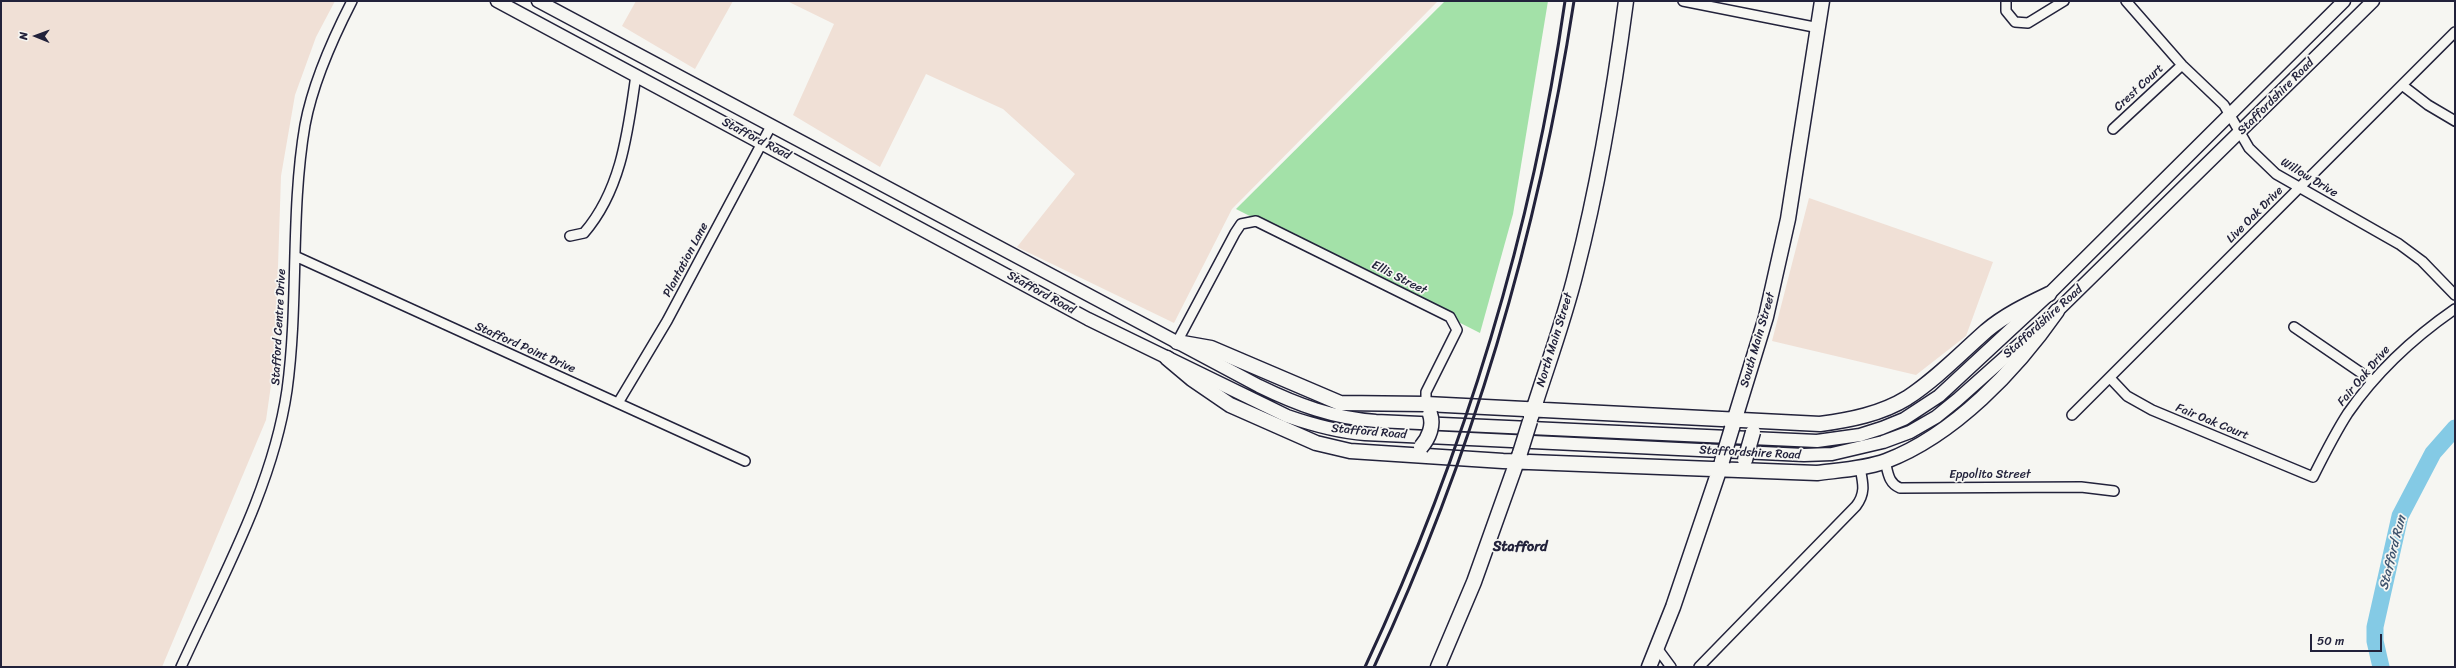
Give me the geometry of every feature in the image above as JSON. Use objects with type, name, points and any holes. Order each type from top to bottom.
[{"type":"highway","name":"North Main Street","points":[[1438,667],[1474,582],[1519,457],[1576,273],[1586,232],[1613,93],[1626,1]]},
{"type":"highway","name":"South Main Street","points":[[1650,667],[1690,561],[1721,466],[1766,317],[1784,233],[1819,28],[1822,1]]},
{"type":"highway","points":[[1177,342],[1211,348],[1340,402],[1532,415],[1733,423],[1820,424],[1846,421],[1885,409],[1926,385],[1987,330],[2016,310],[2048,294]]},
{"type":"highway","points":[[1167,358],[1192,379],[1230,405],[1302,438],[1350,451],[1418,451],[1721,466],[1752,472],[1817,473],[1860,468],[1885,461],[1907,452],[1962,417],[2034,343],[2056,311]]},
{"type":"highway","points":[[1418,451],[1426,441],[1432,422],[1428,409]]},
{"type":"highway","points":[[1752,472],[1745,460],[1753,432],[1767,423]]},
{"type":"main road","name":"Stafford Road","points":[[497,1],[1088,319],[1288,416],[1339,432],[1626,447]]},
{"type":"main road","name":"Stafford Road","points":[[538,1],[1283,398],[1332,416],[1376,420],[1628,433]]},
{"type":"main road","name":"Staffordshire Road","points":[[1628,433],[1817,441],[1860,435],[1904,419],[1939,396],[2048,294],[2344,1]]},
{"type":"main road","name":"Staffordshire Road","points":[[1626,447],[1804,455],[1832,454],[1883,442],[1910,432],[1936,417],[2056,311],[2240,133],[2373,1]]},
{"type":"street","name":"Stafford Centre Drive","points":[[181,667],[262,486],[276,445],[288,384],[298,174],[306,123],[319,74],[338,28],[352,1]]},
{"type":"street","points":[[1683,1],[1819,28]]},
{"type":"street","points":[[2006,1],[2006,11],[2015,22],[2028,23],[2064,1]]},
{"type":"street","name":"Willow Drive","points":[[2126,1],[2182,65],[2224,105],[2249,148],[2276,174],[2299,189],[2373,227],[2399,244],[2422,261],[2455,295]]},
{"type":"street","name":"Live Oak Drive","points":[[2072,415],[2455,32]]},
{"type":"street","name":"Crest Court","points":[[2113,129],[2182,65]]},
{"type":"street","points":[[570,236],[584,233],[609,195],[623,155],[636,75]]},
{"type":"street","points":[[2402,85],[2428,106],[2455,121]]},
{"type":"street","name":"Plantation Lane","points":[[618,403],[666,322],[771,126]]},
{"type":"street","name":"Ellis Street","points":[[1177,342],[1235,233],[1242,224],[1250,221],[1264,223],[1450,317],[1457,330],[1426,392],[1428,409]]},
{"type":"street","name":"Stafford Point Drive","points":[[295,256],[745,461]]},
{"type":"street","name":"Fair Oak Drive","points":[[2313,477],[2348,413],[2373,381],[2419,334],[2455,309]]},
{"type":"street","points":[[2294,327],[2373,381]]},
{"type":"street","name":"Fair Oak Court","points":[[2110,378],[2128,396],[2152,410],[2313,477]]},
{"type":"street","name":"Eppolito Street","points":[[1885,461],[1889,479],[1893,485],[1900,488],[2081,487],[2114,491]]},
{"type":"street","points":[[1699,667],[1859,502],[1864,489],[1860,468]]},
{"type":"street","points":[[1657,648],[1671,667]]},
{"type":"shaded area","points":[[1,1],[335,1],[316,37],[295,95],[281,176],[275,357],[266,420],[162,667],[1,667]]},
{"type":"shaded area","points":[[636,1],[733,1],[695,69],[622,26]]},
{"type":"shaded area","points":[[787,1],[1438,1],[1232,209],[1174,323],[1017,247],[1075,174],[1003,109],[926,74],[880,167],[793,115],[834,24]]},
{"type":"shaded area","points":[[1809,198],[1993,262],[1966,336],[1916,375],[1772,341]]},
{"type":"green space","points":[[1445,1],[1548,1],[1513,214],[1480,333],[1236,209]]},
{"type":"waterway","name":"Stafford Run","points":[[2381,667],[2375,641],[2375,627],[2400,516],[2433,453],[2455,428]]},
{"type":"railway","points":[[1365,667],[1401,587],[1433,506],[1463,424],[1490,341],[1534,173],[1551,87],[1565,1]]},
{"type":"railway","points":[[1374,667],[1410,586],[1442,505],[1472,424],[1498,341],[1521,258],[1542,173],[1574,1]]},
{"type":"district","name":"Stafford","points":[[1520,547]]}]
